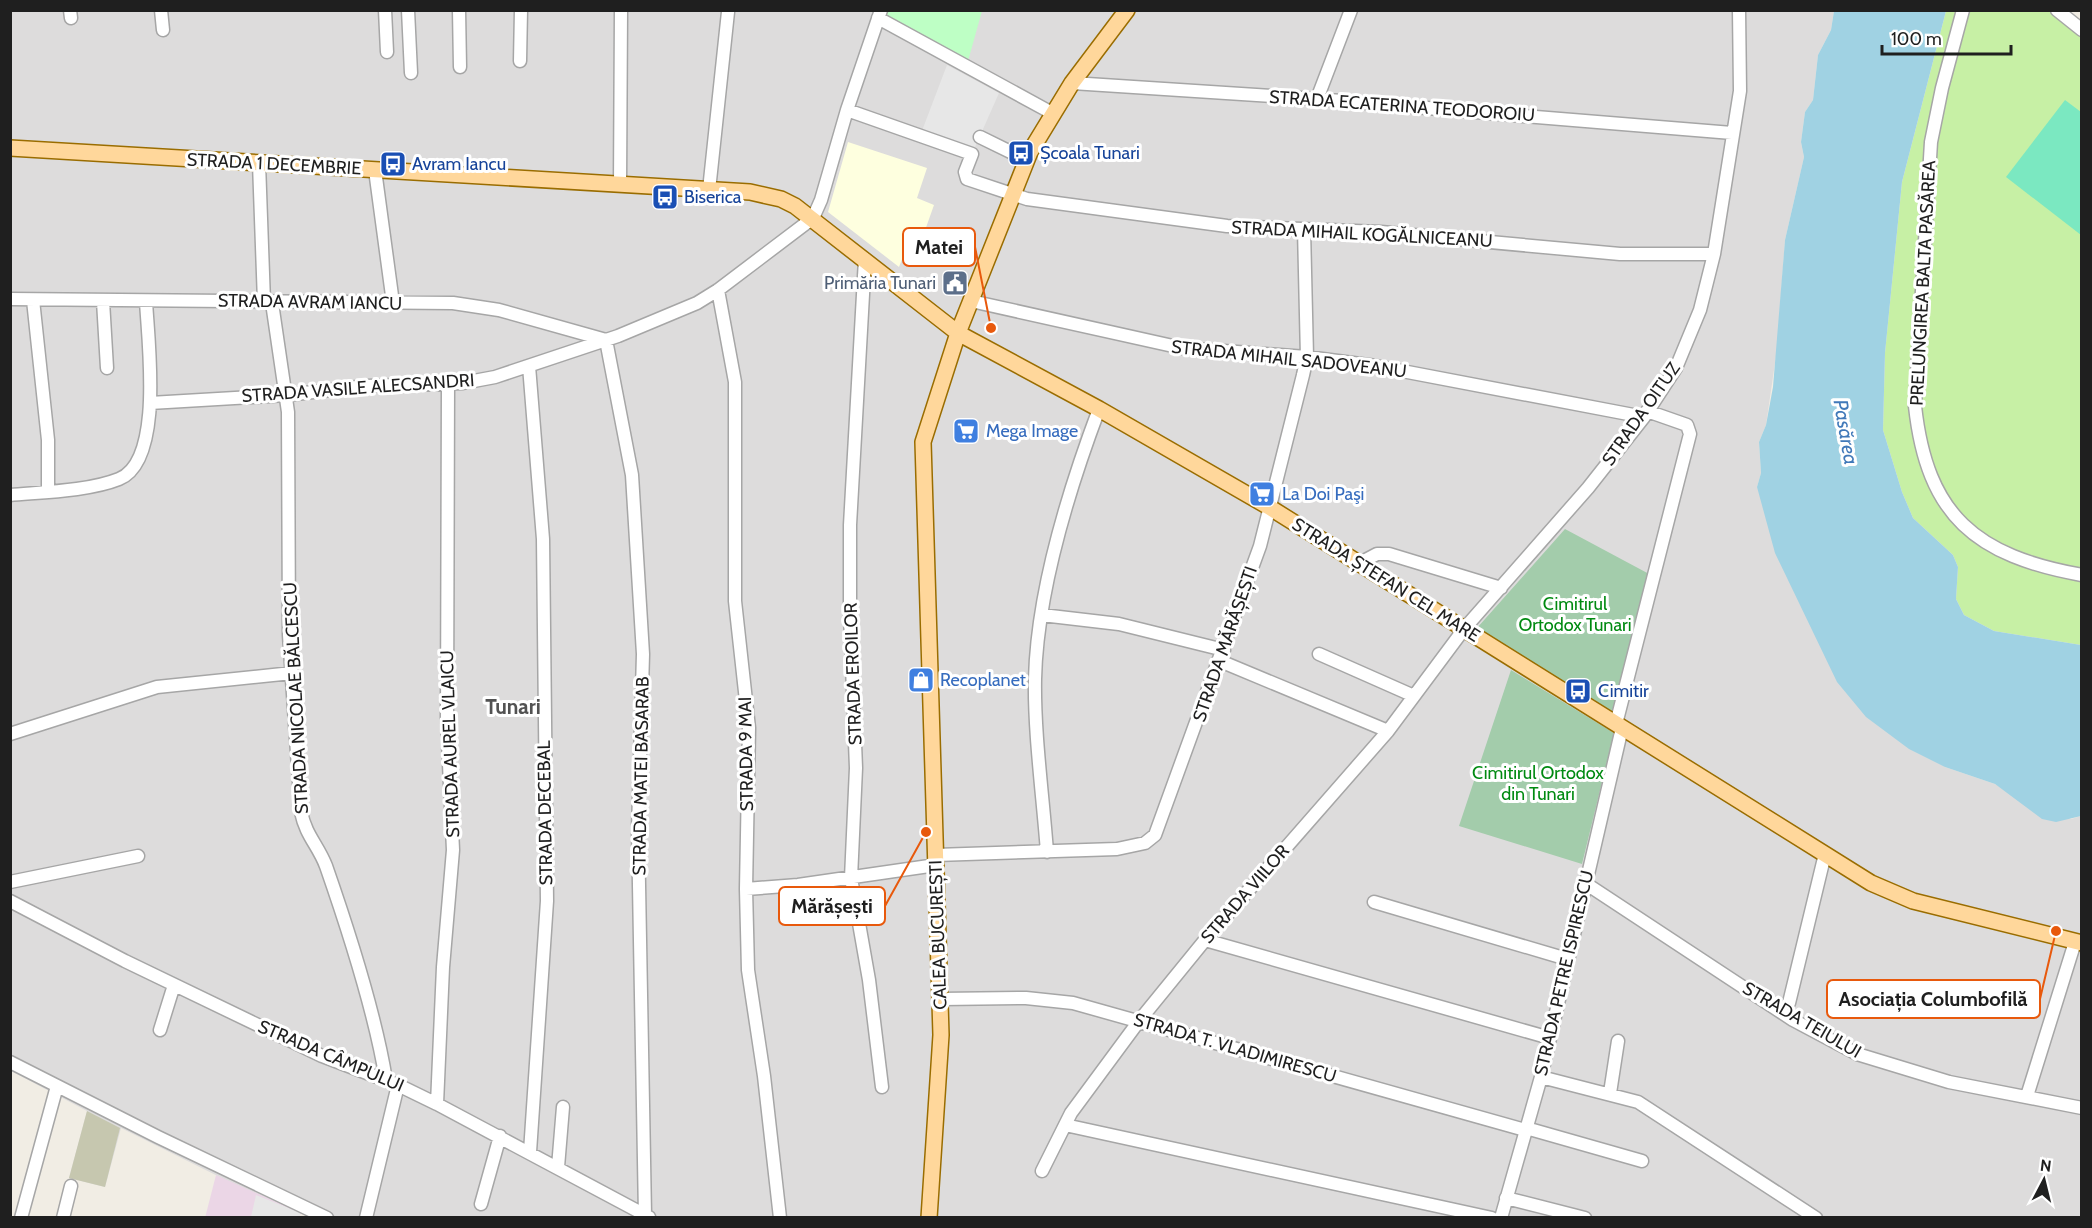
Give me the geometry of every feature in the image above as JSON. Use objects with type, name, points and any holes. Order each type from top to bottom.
[{"type":"main road","name":"CALEA BUCUREȘTI","points":[[929,1218],[940,1079],[941,999],[923,449],[927,427],[958,333],[1027,160],[1052,113],[1072,83],[1127,10]]},
{"type":"main road","name":"STRADA 1 DECEMBRIE","points":[[10,148],[766,195],[781,199],[813,218],[958,333]]},
{"type":"main road","name":"STRADA ȘTEFAN CEL MARE","points":[[958,333],[1100,409],[1269,507],[1825,854],[1899,896],[2079,942]]},
{"type":"street","points":[[162,10],[163,30]]},
{"type":"street","points":[[385,10],[387,52]]},
{"type":"street","points":[[408,10],[411,73]]},
{"type":"street","points":[[459,10],[460,67]]},
{"type":"street","points":[[520,61],[521,10]]},
{"type":"street","points":[[620,185],[621,10]]},
{"type":"street","points":[[1317,99],[1351,10]]},
{"type":"street","name":"STRADA OITUZ","points":[[1464,629],[1588,488],[1646,414],[1676,368],[1690,335],[1714,254],[1740,91],[1739,10]]},
{"type":"street","name":"PRELUNGIREA BALTA PASĂREA","points":[[1963,10],[1942,88],[1931,142],[1916,396],[1919,445],[1941,499],[1971,533],[2020,560],[2082,575]]},
{"type":"street","points":[[2057,10],[2082,30]]},
{"type":"street","points":[[709,190],[728,12]]},
{"type":"street","points":[[813,218],[821,200],[847,110],[880,14],[1052,113]]},
{"type":"street","name":"STRADA ECATERINA TEODOROIU","points":[[1072,83],[1317,99],[1732,133]]},
{"type":"street","name":"STRADA MIHAIL KOGĂLNICEANU","points":[[847,110],[972,154],[965,172],[967,179],[1012,196],[1195,222],[1402,233],[1620,254],[1714,254]]},
{"type":"street","points":[[980,137],[1027,160]]},
{"type":"street","name":"STRADA NICOLAE BĂLCESCU","points":[[259,164],[268,302],[287,395],[291,673],[305,830],[325,864],[377,1034],[386,1080]]},
{"type":"street","points":[[375,170],[393,303]]},
{"type":"street","name":"STRADA VASILE ALECSANDRI","points":[[150,403],[287,395],[366,386],[448,383],[495,377],[671,316],[718,290],[813,218]]},
{"type":"street","name":"STRADA MĂRĂȘEȘTI","points":[[746,889],[851,878],[936,860],[1117,849],[1145,843],[1155,835],[1222,656],[1260,546],[1307,357],[1304,229]]},
{"type":"street","name":"STRADA EROILOR","points":[[865,259],[850,525],[850,606],[856,768],[851,878],[869,980],[882,1087]]},
{"type":"street","name":"STRADA 9 MAI","points":[[718,290],[735,382],[735,601],[749,728],[746,889],[748,970],[764,1076],[780,1218]]},
{"type":"street","name":"STRADA AVRAM IANCU","points":[[10,299],[468,304],[606,340]]},
{"type":"street","points":[[33,300],[48,440],[48,492]]},
{"type":"street","points":[[103,301],[107,368]]},
{"type":"street","name":"STRADA MIHAIL SADOVEANU","points":[[971,301],[1182,348],[1307,357],[1410,372],[1646,414],[1687,425],[1690,434],[1619,726]]},
{"type":"street","points":[[10,495],[48,492],[120,479],[132,471],[141,458],[146,443],[150,403],[146,302]]},
{"type":"street","name":"STRADA MATEI BASARAB","points":[[606,340],[632,475],[643,654],[638,830],[647,1216]]},
{"type":"street","name":"STRADA DECEBAL","points":[[529,366],[543,539],[547,901],[530,1152]]},
{"type":"street","name":"STRADA AUREL VLAICU","points":[[437,1104],[443,967],[453,850],[447,721],[448,383]]},
{"type":"street","points":[[1047,852],[1035,680],[1042,615],[1069,493],[1100,409]]},
{"type":"street","points":[[1360,563],[1377,554],[1389,554],[1501,588]]},
{"type":"street","points":[[1042,615],[1119,624],[1222,656],[1388,731]]},
{"type":"street","name":"STRADA VIILOR","points":[[1042,1171],[1065,1125],[1138,1021],[1205,940],[1388,731],[1464,629]]},
{"type":"street","points":[[1319,654],[1414,696]]},
{"type":"street","points":[[10,734],[171,684],[291,673]]},
{"type":"street","name":"STRADA PETRE ISPIRESCU","points":[[1501,1218],[1541,1077],[1619,726]]},
{"type":"street","points":[[1789,1003],[1825,854]]},
{"type":"street","points":[[10,882],[138,856]]},
{"type":"street","name":"STRADA TEIULUI","points":[[1585,883],[1793,1020],[1832,1042],[1898,1069],[1949,1082],[2082,1108]]},
{"type":"street","name":"STRADA CÂMPULUI","points":[[10,901],[174,985],[322,1056],[398,1085],[437,1104],[647,1216]]},
{"type":"street","points":[[1374,902],[1567,959]]},
{"type":"street","points":[[1205,940],[1550,1038]]},
{"type":"street","points":[[2027,1096],[2079,942]]},
{"type":"street","points":[[160,1030],[174,985]]},
{"type":"street","name":"STRADA T. VLADIMIRESCU","points":[[941,999],[1053,999],[1642,1161]]},
{"type":"street","points":[[1610,1093],[1618,1041]]},
{"type":"street","points":[[10,1062],[327,1218]]},
{"type":"street","points":[[1541,1077],[1638,1102],[1816,1218]]},
{"type":"street","points":[[366,1218],[398,1085]]},
{"type":"street","points":[[21,1218],[57,1086]]},
{"type":"street","points":[[558,1167],[563,1107]]},
{"type":"street","points":[[1065,1125],[1492,1218]]},
{"type":"street","points":[[481,1204],[500,1136]]},
{"type":"street","points":[[63,1218],[71,1186]]},
{"type":"street","points":[[1506,1198],[1585,1218]]},
{"type":"shaded area","points":[[10,11],[1834,11],[1831,30],[1818,55],[1813,100],[1805,112],[1801,142],[1804,157],[1785,240],[1777,349],[1766,425],[1759,442],[1761,473],[1757,487],[1945,767],[1995,784],[2016,798],[2071,819],[2081,816],[2081,1217],[310,1217],[256,1195],[121,1128],[105,1187],[69,1178],[87,1111],[11,1071]]},
{"type":"shaded area","points":[[947,65],[999,93],[972,154],[920,136]]},
{"type":"shaded area","points":[[848,142],[927,168],[917,198],[934,205],[923,236],[908,244],[899,267],[828,212]]},
{"type":"shaded area","points":[[87,1111],[120,1128],[105,1187],[69,1178]]},
{"type":"shaded area","points":[[216,1175],[301,1213],[299,1218],[205,1218]]},
{"type":"shaded area","points":[[256,1195],[301,1213],[299,1217],[251,1217]]},
{"type":"green space","points":[[887,11],[982,11],[968,61],[885,17]]},
{"type":"green space","points":[[1946,11],[2050,11],[2082,35],[2081,645],[1994,631],[1964,615],[1956,599],[1958,567],[1953,555],[1913,518],[1902,492],[1883,430],[1885,353],[1902,182]]},
{"type":"green space","points":[[2065,100],[2081,112],[2081,235],[2006,177]]},
{"type":"green space","name":"Cimitirul Ortodox Tunari","points":[[1565,529],[1651,575],[1616,716],[1477,628]]},
{"type":"green space","name":"Cimitirul Ortodox din Tunari","points":[[1511,670],[1614,733],[1582,864],[1459,826]]},
{"type":"water","name":"Pasărea","points":[[1834,11],[1946,11],[1902,182],[1885,353],[1883,430],[1902,492],[1913,518],[1953,555],[1958,567],[1956,599],[1964,615],[1994,631],[2081,645],[2081,816],[2056,822],[2042,819],[1995,784],[1945,767],[1909,749],[1866,717],[1837,682],[1775,553],[1757,487],[1761,473],[1759,442],[1766,425],[1773,387],[1785,240],[1804,157],[1801,142],[1805,112],[1813,100],[1818,55],[1831,30]]},
{"type":"place","name":"Școala Tunari","points":[[1021,153]]},
{"type":"place","name":"Avram Iancu","points":[[393,164]]},
{"type":"place","name":"Biserica","points":[[665,197]]},
{"type":"place","name":"Primăria Tunari","points":[[955,283]]},
{"type":"place","name":"Matei","points":[[991,328]]},
{"type":"place","name":"Mega Image","points":[[966,431]]},
{"type":"place","name":"La Doi Paşi","points":[[1262,494]]},
{"type":"place","name":"Recoplanet","points":[[921,680]]},
{"type":"place","name":"Cimitir","points":[[1578,691]]},
{"type":"place","name":"Mărășești","points":[[926,832]]},
{"type":"place","name":"Asociația Columbofilă","points":[[2056,931]]},
{"type":"district","name":"Tunari","points":[[513,706]]}]
